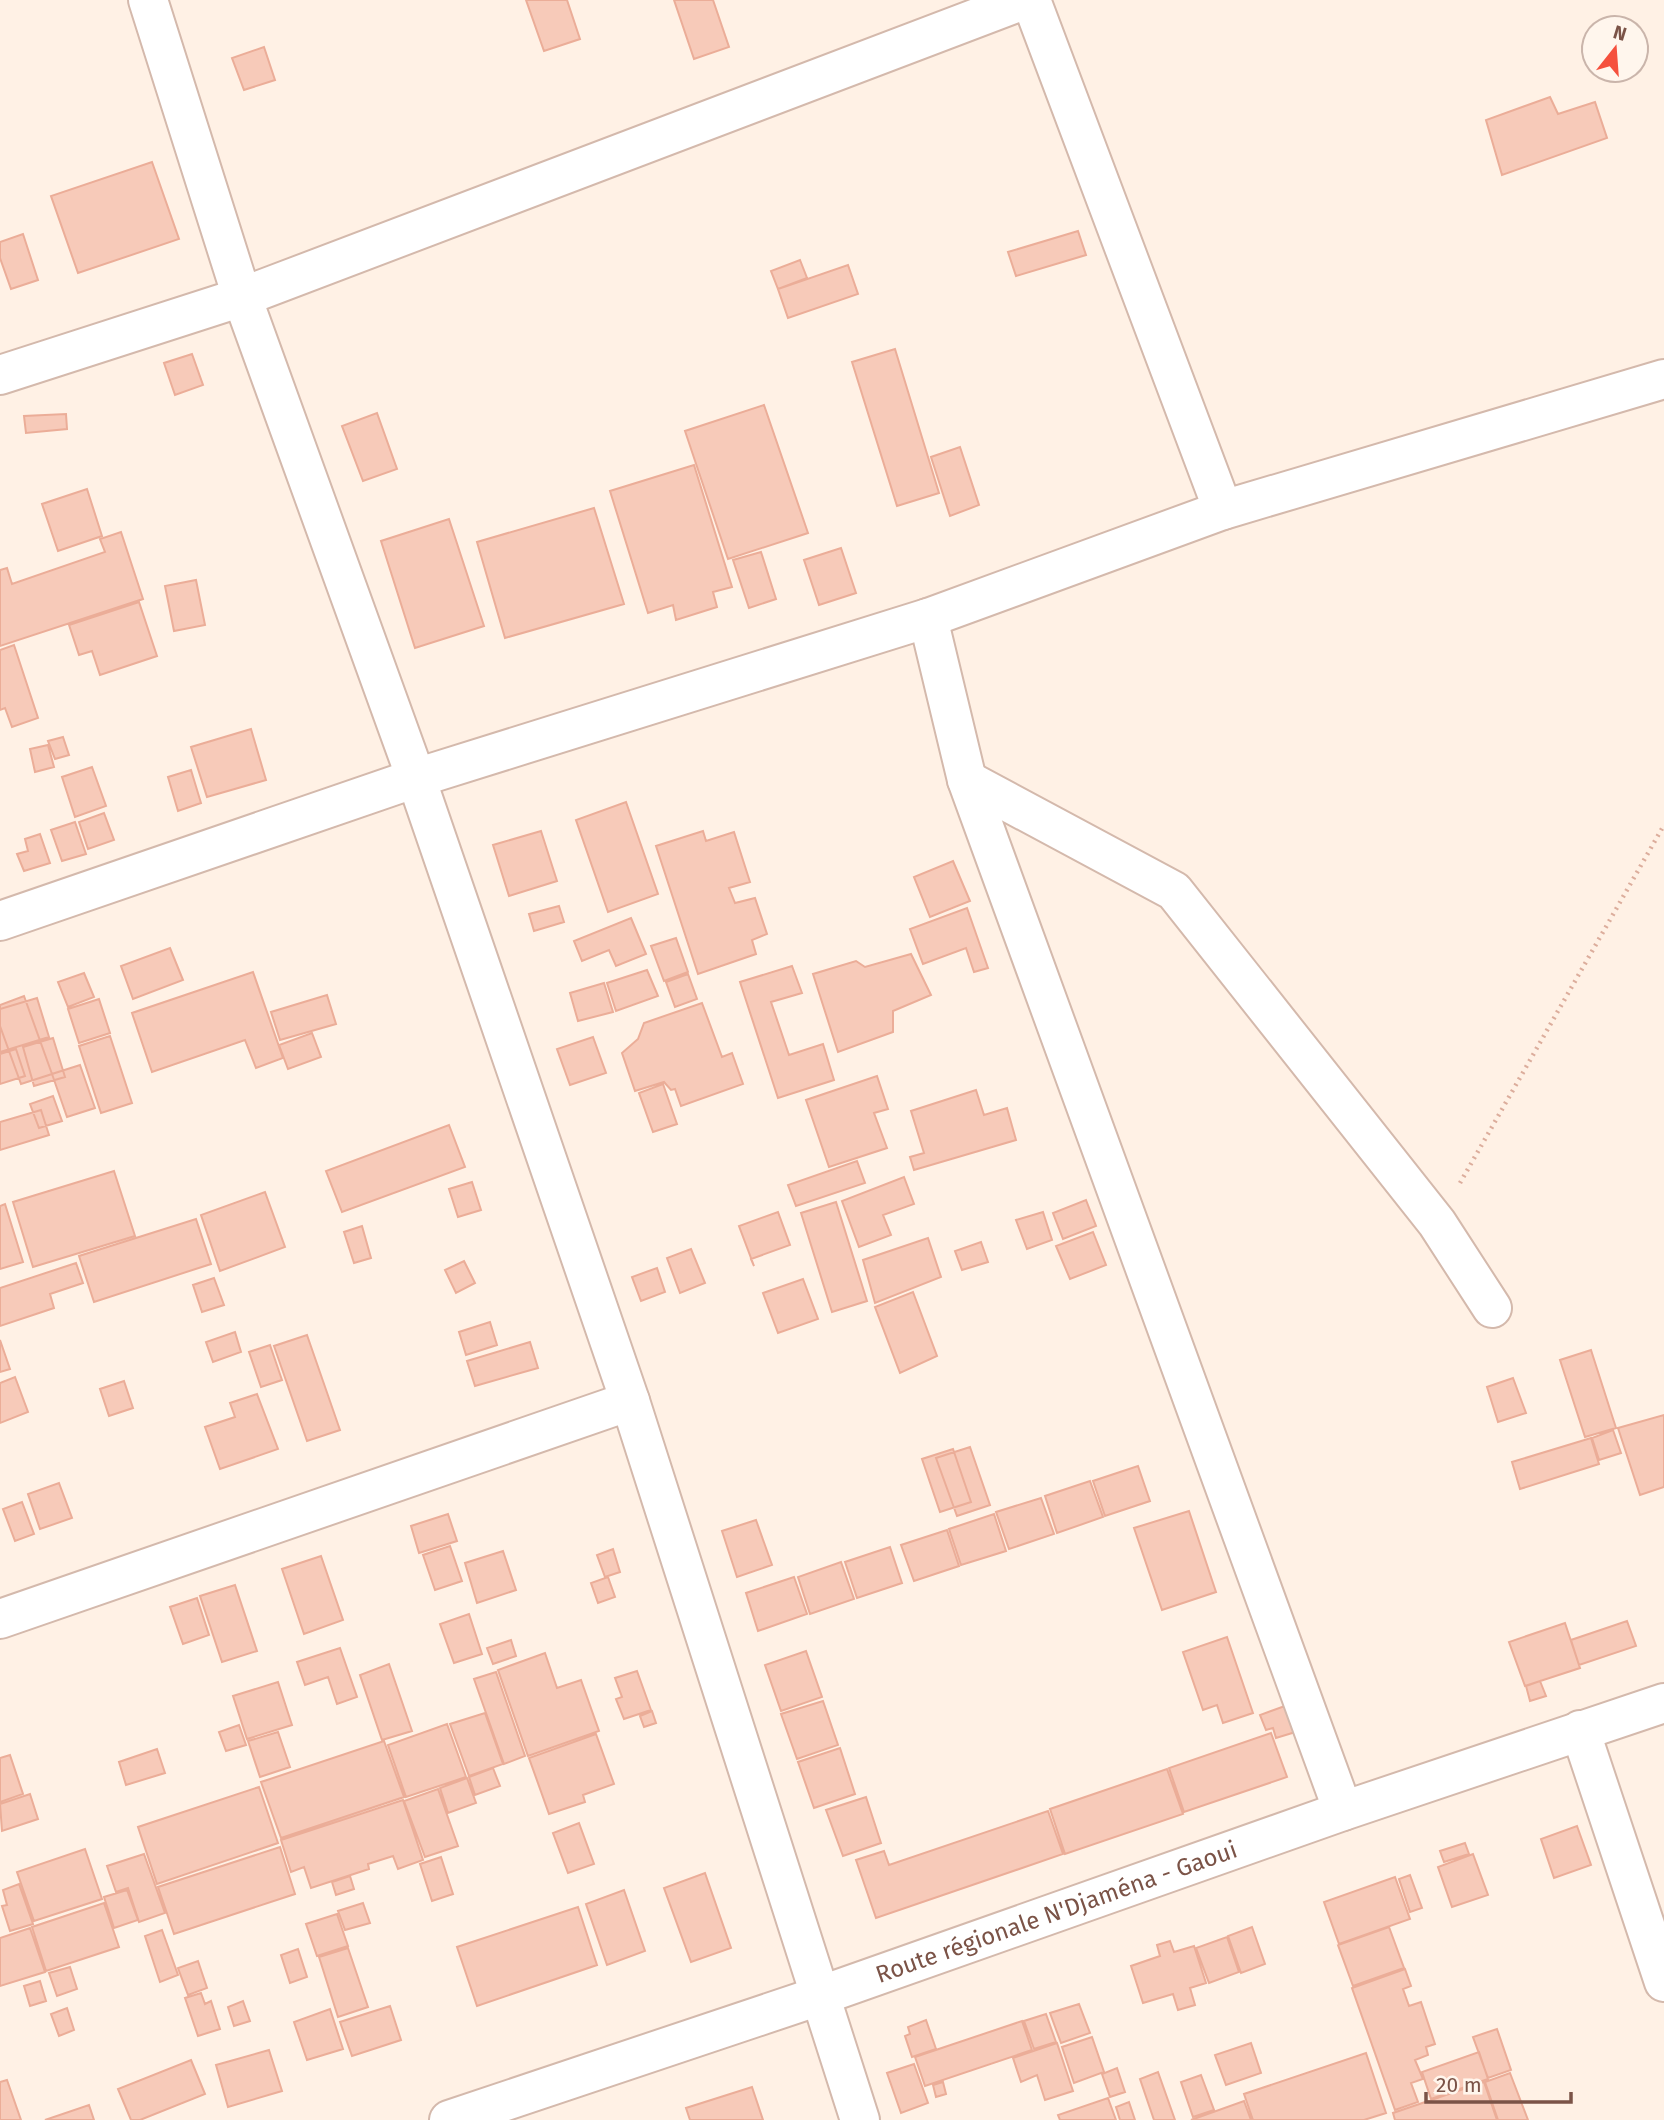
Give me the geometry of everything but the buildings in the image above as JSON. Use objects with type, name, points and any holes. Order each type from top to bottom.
[{"type":"street","points":[[148,0],[242,297],[416,778],[630,1401],[860,2120]]},
{"type":"street","points":[[0,375],[242,297],[1024,0]]},
{"type":"street","points":[[1031,0],[1223,510]]},
{"type":"street","points":[[0,921],[416,778],[928,618],[1223,510],[1664,379]]},
{"type":"street","points":[[928,618],[967,780],[1343,1811]]},
{"type":"street","points":[[967,780],[1174,891],[1437,1223],[1492,1308]]},
{"type":"street","points":[[0,1619],[630,1401]]},
{"type":"street","name":"Route régionale N'Djaména - Gaoui","points":[[449,2120],[821,1995],[1343,1811],[1664,1703]]},
{"type":"street","points":[[1580,1730],[1664,1982]]},
{"type":"path","points":[[1437,1223],[1664,825]]}]
